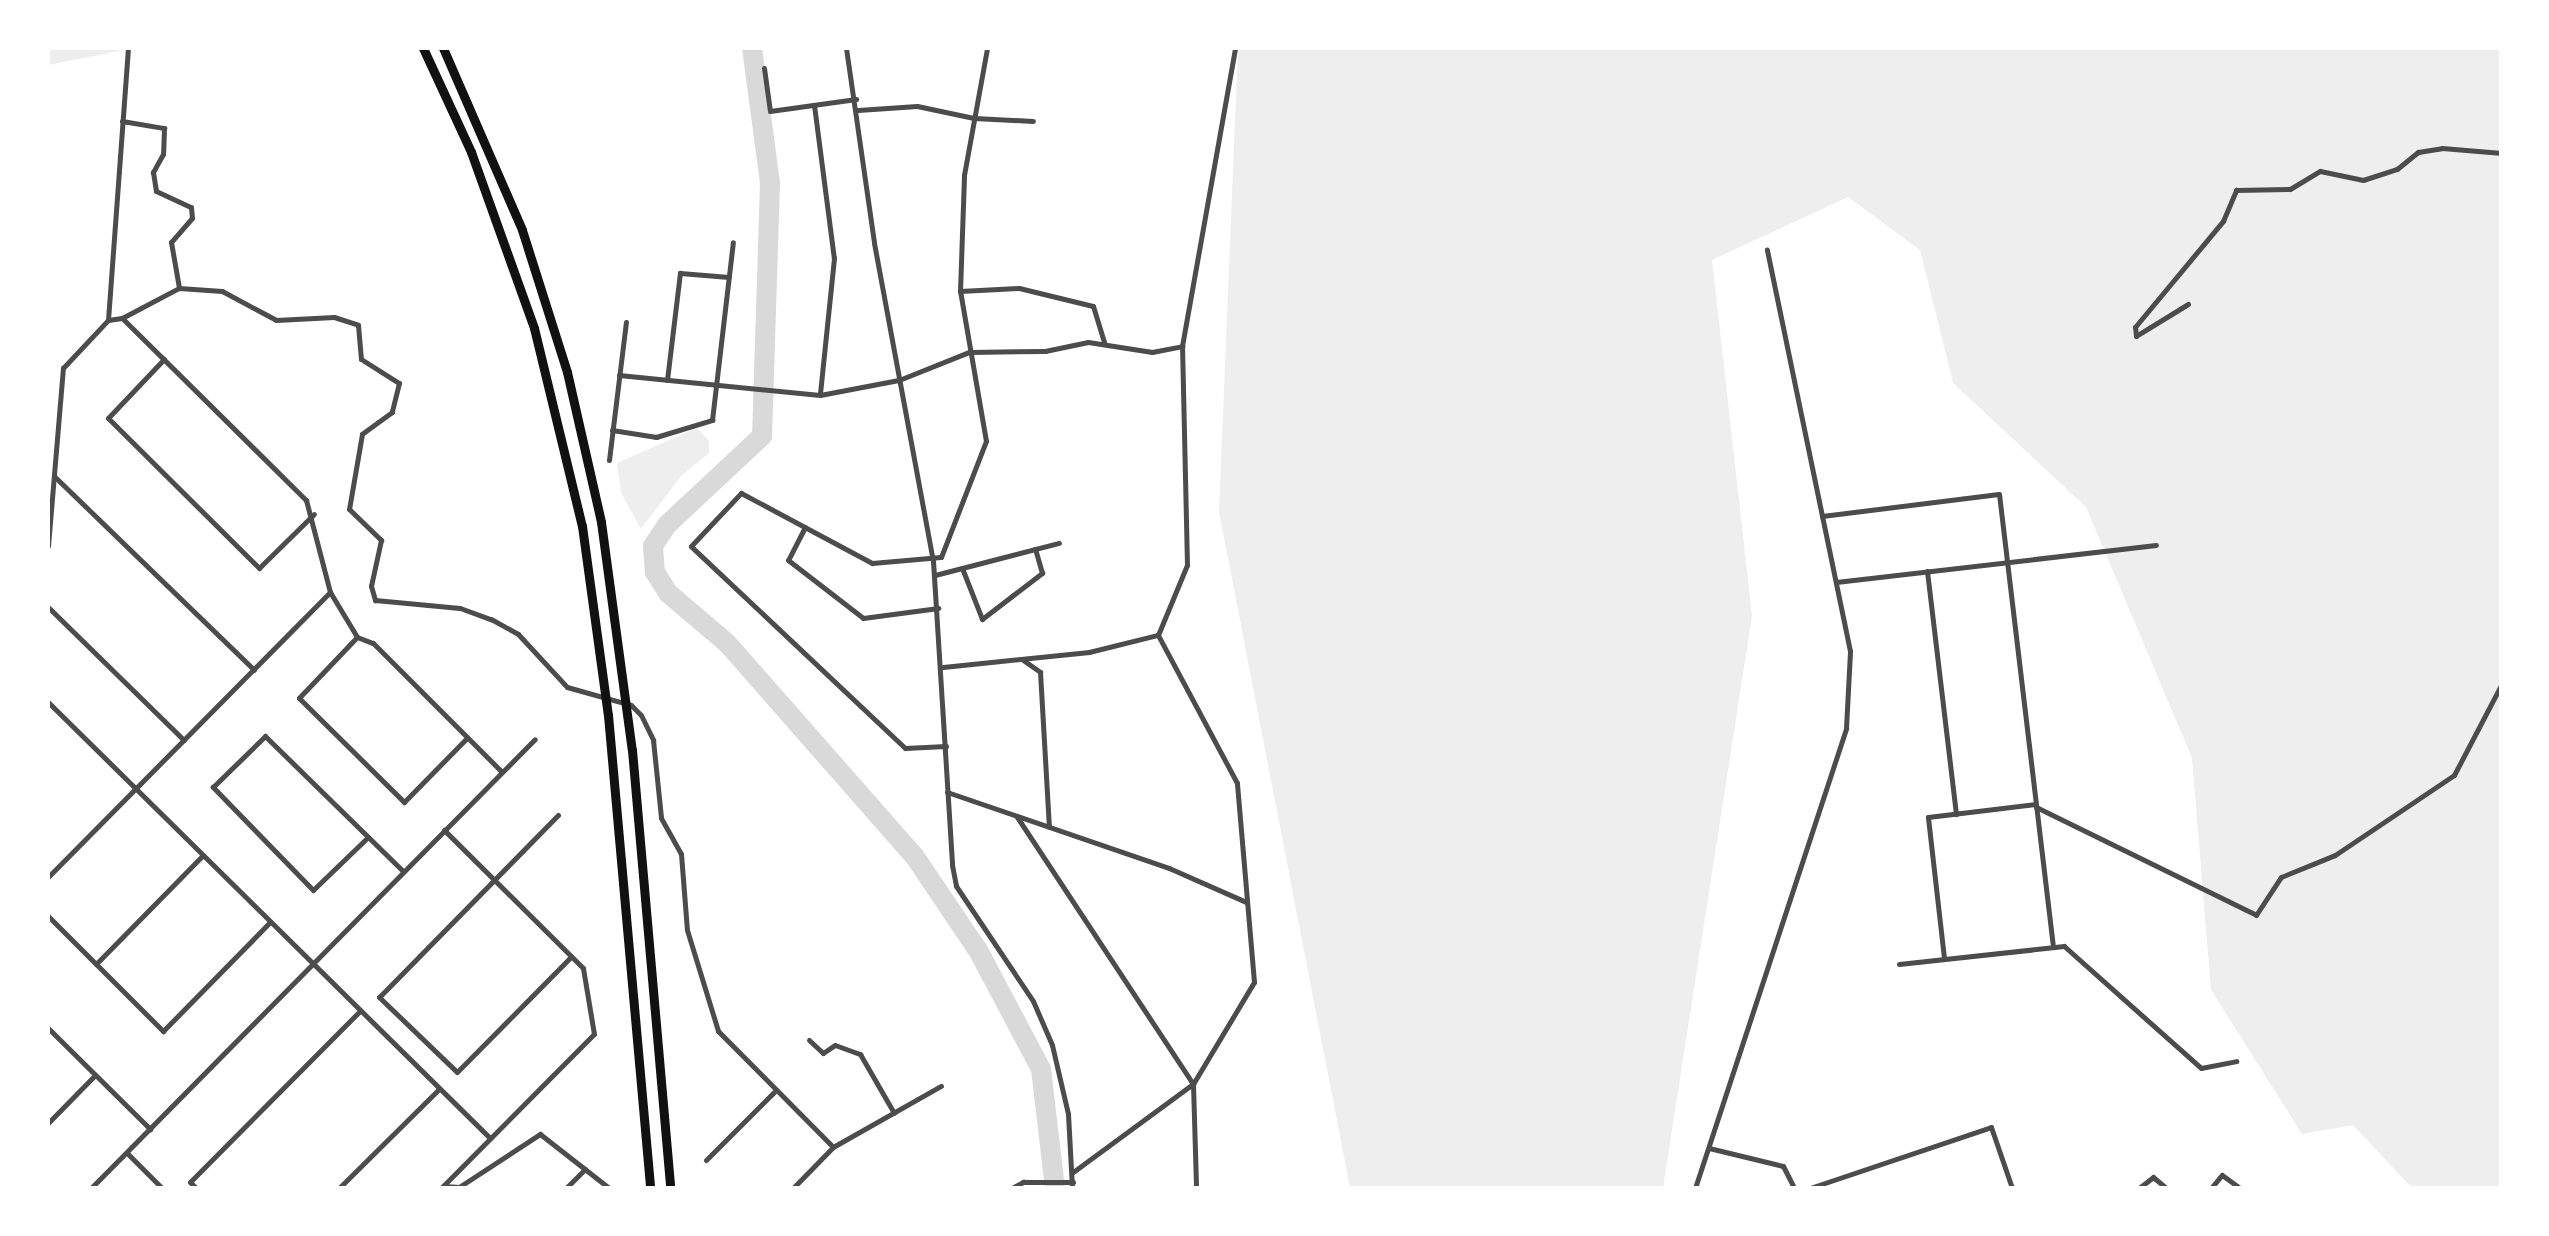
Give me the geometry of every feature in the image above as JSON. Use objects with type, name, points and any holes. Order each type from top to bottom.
[{"type":"highway","points":[[423,48],[470,152],[534,328],[559,419],[592,586],[650,1188]]},
{"type":"highway","points":[[443,48],[522,230],[578,416],[611,583],[632,750],[669,1186]]},
{"type":"street","points":[[108,320],[128,48]]},
{"type":"street","points":[[846,48],[899,380],[934,562],[956,886],[1032,1002],[1052,1045],[1073,1172],[1072,1185],[1044,1180],[1012,1188]]},
{"type":"street","points":[[934,562],[986,441],[960,290],[964,175],[987,48]]},
{"type":"street","points":[[1158,635],[1187,565],[1182,508],[1189,474],[1181,411],[1188,366],[1182,346],[1234,48]]},
{"type":"street","points":[[764,68],[770,110],[856,99]]},
{"type":"street","points":[[814,104],[834,258],[820,395]]},
{"type":"street","points":[[857,110],[918,106],[974,118],[1033,121]]},
{"type":"street","points":[[122,122],[164,128],[163,154],[153,172],[156,191],[191,208],[192,218],[171,242],[179,288]]},
{"type":"street","points":[[2188,304],[2136,336],[2135,327],[2222,221],[2236,190],[2290,189],[2320,170],[2363,180],[2397,169],[2418,152],[2442,148],[2502,153]]},
{"type":"street","points":[[612,430],[656,437],[712,420],[733,242]]},
{"type":"street","points":[[1695,1188],[1846,728],[1850,651],[1767,249]]},
{"type":"street","points":[[667,380],[680,272],[729,277]]},
{"type":"street","points":[[48,546],[63,368],[108,320],[122,318],[179,288],[222,291],[276,320],[334,316],[358,325],[361,359],[398,384],[392,412],[362,434],[348,509],[381,540],[371,586],[375,600],[460,608],[491,619],[518,634],[567,687],[631,705],[641,715],[653,740],[661,818],[681,854],[688,930],[718,1031],[833,1147]]},
{"type":"street","points":[[960,290],[1019,288],[1093,306],[1104,343]]},
{"type":"street","points":[[122,318],[314,514],[330,592],[358,636],[374,642],[502,772]]},
{"type":"street","points":[[608,460],[626,322]]},
{"type":"street","points":[[619,375],[820,395],[899,380],[969,352],[1104,343],[1152,352],[1182,346]]},
{"type":"street","points":[[164,359],[108,418],[260,568],[314,514]]},
{"type":"street","points":[[54,476],[254,670]]},
{"type":"street","points":[[934,562],[872,563],[741,493],[691,546],[905,748],[946,746]]},
{"type":"street","points":[[1822,516],[2000,494],[2053,944]]},
{"type":"street","points":[[805,527],[788,560],[863,618],[938,608]]},
{"type":"street","points":[[935,575],[1058,543]]},
{"type":"street","points":[[1836,582],[2156,545]]},
{"type":"street","points":[[962,568],[982,618],[1042,573],[1036,549]]},
{"type":"street","points":[[1927,571],[1956,814]]},
{"type":"street","points":[[48,877],[330,592]]},
{"type":"street","points":[[48,607],[184,740]]},
{"type":"street","points":[[943,667],[1023,660],[1158,635]]},
{"type":"street","points":[[1073,1172],[1193,1084],[1254,982],[1237,783],[1158,635]]},
{"type":"street","points":[[358,636],[299,698],[404,802],[468,738]]},
{"type":"street","points":[[1023,660],[1040,672],[1049,827]]},
{"type":"street","points":[[1944,958],[1928,817],[2036,805],[2256,915],[2281,877],[2334,855],[2454,775],[2502,683]]},
{"type":"street","points":[[48,702],[490,1138]]},
{"type":"street","points":[[368,837],[313,890],[213,787],[265,736],[368,837],[403,872]]},
{"type":"street","points":[[91,1188],[535,739]]},
{"type":"street","points":[[948,792],[1246,902]]},
{"type":"street","points":[[558,815],[379,997],[457,1072],[572,956]]},
{"type":"street","points":[[1017,817],[1193,1084],[1196,1188]]},
{"type":"street","points":[[443,1187],[594,1034],[583,968],[444,830]]},
{"type":"street","points":[[96,964],[202,856]]},
{"type":"street","points":[[48,916],[164,1031],[270,922]]},
{"type":"street","points":[[1899,964],[2053,944],[2064,946],[2201,1068],[2236,1061]]},
{"type":"street","points":[[196,1188],[190,1182],[359,1012]]},
{"type":"street","points":[[48,1028],[150,1128]]},
{"type":"street","points":[[808,1040],[823,1053],[835,1045],[860,1054],[894,1113]]},
{"type":"street","points":[[48,1124],[95,1075]]},
{"type":"street","points":[[794,1188],[833,1147],[941,1086]]},
{"type":"street","points":[[339,1188],[439,1088]]},
{"type":"street","points":[[706,1160],[775,1091]]},
{"type":"street","points":[[1810,1188],[1992,1128],[2012,1188]]},
{"type":"street","points":[[443,1187],[459,1186],[540,1134],[610,1188]]},
{"type":"street","points":[[1709,1148],[1783,1166],[1794,1188]]},
{"type":"street","points":[[126,1153],[162,1188]]},
{"type":"street","points":[[566,1188],[585,1170]]},
{"type":"street","points":[[2210,1188],[2222,1175],[2240,1188]]},
{"type":"street","points":[[2139,1188],[2153,1178],[2166,1188]]},
{"type":"shaded area","points":[[48,48],[135,48],[48,65]]},
{"type":"shaded area","points":[[1238,48],[2501,48],[2501,1188],[2412,1188],[2353,1125],[2302,1134],[2211,990],[2192,758],[2086,507],[1953,383],[1920,250],[1848,197],[1712,260],[1752,616],[1663,1188],[1350,1188],[1219,512]]},
{"type":"shaded area","points":[[697,428],[709,441],[709,453],[681,476],[641,529],[621,493],[617,463]]},
{"type":"waterway","points":[[752,48],[770,183],[762,436],[667,525],[653,546],[655,572],[668,593],[727,643],[915,857],[979,952],[1041,1069],[1055,1188]]}]
